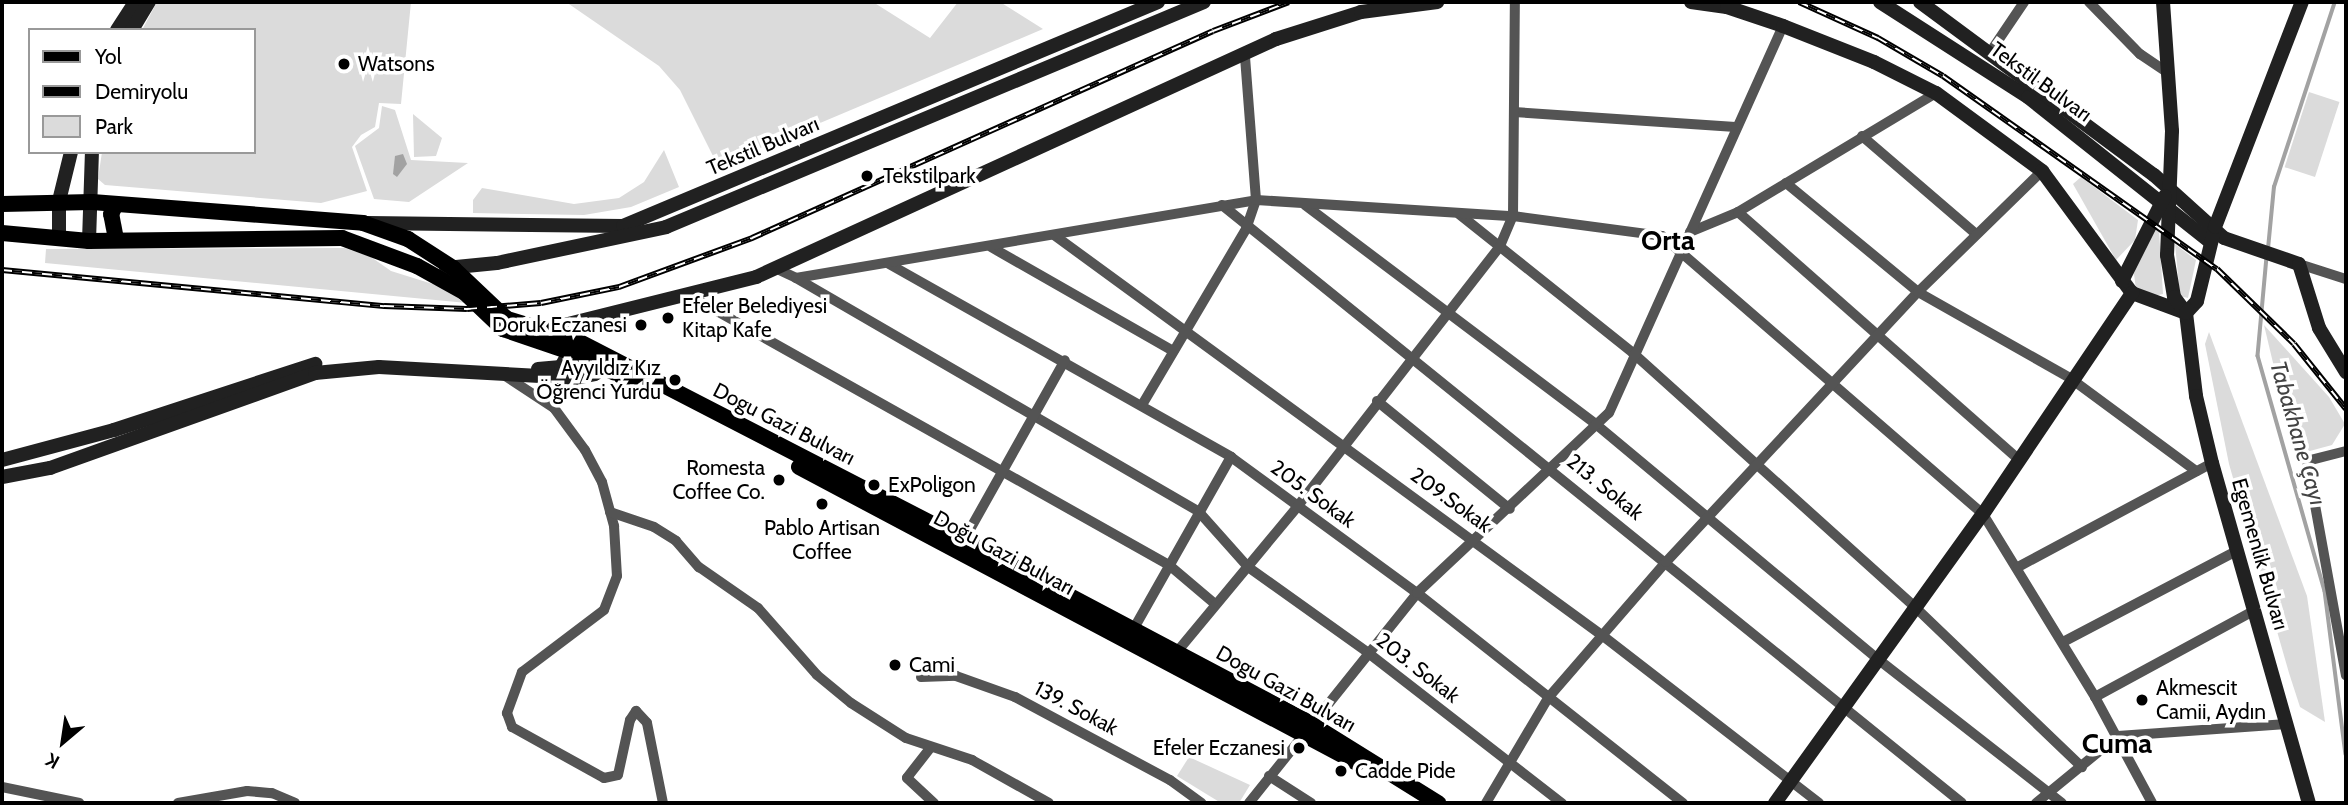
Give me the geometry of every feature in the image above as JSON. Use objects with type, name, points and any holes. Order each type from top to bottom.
[{"type":"main road","name":"Dogu Gazi Bulvarı","points":[[2,204],[92,202],[363,223],[426,247],[507,318],[573,346],[960,547]]},
{"type":"main road","points":[[116,204],[111,214],[116,239]]},
{"type":"main road","name":"Doğu Gazi Bulvarı","points":[[2,233],[89,241],[342,238],[417,266],[464,292],[503,329],[573,346],[604,367],[1136,636],[1306,729],[1425,803]]},
{"type":"main road","name":"Dogu Gazi Bulvarı","points":[[1136,636],[1176,653],[1438,803]]},
{"type":"street","points":[[118,28],[135,2]]},
{"type":"street","points":[[133,28],[149,2]]},
{"type":"street","name":"Tekstil Bulvarı","points":[[363,223],[567,228],[623,226],[1158,2]]},
{"type":"street","name":"Tekstil Bulvarı","points":[[417,266],[453,268],[497,263],[666,228],[1204,2]]},
{"type":"street","points":[[540,331],[690,296],[775,268],[1321,22],[1437,2]]},
{"type":"street","points":[[1176,653],[1297,507],[1500,246],[1513,216],[1515,2]]},
{"type":"street","points":[[1690,2],[1727,7],[1783,26],[1874,62],[1936,93],[2042,171],[2132,293],[2186,313]]},
{"type":"street","name":"Tekstil Bulvarı","points":[[1880,2],[2028,97],[2166,199]]},
{"type":"street","name":"Tekstil Bulvarı","points":[[1920,2],[1991,51],[2166,199]]},
{"type":"street","points":[[2089,2],[2140,54],[2170,74]]},
{"type":"street","points":[[2163,2],[2170,74],[2167,255],[2174,297],[2186,313]]},
{"type":"street","points":[[2186,313],[2197,301],[2302,2]]},
{"type":"street","points":[[1991,51],[2019,5]]},
{"type":"street","points":[[1249,803],[1367,652],[1417,593],[1553,470],[1609,413],[1735,127],[1783,26]]},
{"type":"street","points":[[1142,405],[1246,229],[1256,200],[1245,56]]},
{"type":"street","points":[[1690,232],[1738,212],[1936,93]]},
{"type":"street","points":[[1514,112],[1735,127]]},
{"type":"street","points":[[1862,136],[1976,233]]},
{"type":"street","points":[[59,239],[59,201],[71,154]]},
{"type":"street","points":[[89,241],[92,154]]},
{"type":"street","points":[[1486,803],[1548,698],[1666,562],[1918,292],[2042,171]]},
{"type":"street","points":[[1786,183],[1918,292],[2070,378],[2196,471]]},
{"type":"street","points":[[2166,199],[2219,237],[2346,279]]},
{"type":"street","points":[[2122,281],[2166,199]]},
{"type":"street","points":[[796,278],[1256,200],[1513,216],[1662,236],[1681,249],[1983,514],[2018,567],[2118,736],[2152,803]]},
{"type":"street","points":[[1303,204],[1598,426],[1709,514],[1879,660],[2062,803]]},
{"type":"street","name":"213. Sokak","points":[[1222,205],[1246,229],[1553,470],[1962,803]]},
{"type":"street","points":[[1738,212],[2019,460]]},
{"type":"street","points":[[1459,213],[1633,354],[1916,608],[2082,766]]},
{"type":"street","points":[[567,228],[572,239],[569,249]]},
{"type":"street","name":"209.Sokak","points":[[1054,235],[1604,636],[1819,803]]},
{"type":"street","points":[[991,247],[1173,351]]},
{"type":"street","points":[[479,291],[483,274],[497,263]]},
{"type":"street","name":"205. Sokak","points":[[889,264],[1065,360],[1231,457],[1417,593],[1683,803]]},
{"type":"street","points":[[2299,264],[2328,347],[2346,372]]},
{"type":"street","name":"203. Sokak","points":[[775,268],[1199,512],[1248,567],[1367,652],[1562,803]]},
{"type":"street","points":[[1775,803],[1983,514],[2070,378],[2132,293]]},
{"type":"street","points":[[690,296],[1168,565],[1215,604]]},
{"type":"street","name":"Egemenlik Bulvarı","points":[[2186,313],[2196,396],[2212,463],[2309,803]]},
{"type":"street","points":[[2,460],[114,430],[317,363],[438,358],[546,370],[561,367],[573,346]]},
{"type":"street","points":[[2328,347],[2346,353]]},
{"type":"street","points":[[960,547],[1036,416],[1065,360]]},
{"type":"street","points":[[2,477],[50,468],[314,373],[379,367],[576,378],[594,374],[604,367]]},
{"type":"street","points":[[500,374],[554,408],[603,482],[610,512],[617,576],[604,610],[522,672],[507,713],[512,727],[604,778],[618,775],[630,720],[636,711],[647,723],[663,803]]},
{"type":"street","points":[[1377,401],[1510,509]]},
{"type":"street","points":[[2346,452],[2307,461],[2343,639],[2346,675]]},
{"type":"street","points":[[1136,636],[1168,565],[1231,457]]},
{"type":"street","points":[[2018,567],[2212,463]]},
{"type":"street","points":[[610,512],[654,527],[676,541],[699,567],[758,608],[817,675],[851,703],[906,738],[972,760],[1049,803]]},
{"type":"street","points":[[2063,642],[2238,550]]},
{"type":"street","points":[[2095,697],[2255,610]]},
{"type":"street","name":"139. Sokak","points":[[921,677],[956,676],[1015,697],[1170,780],[1202,803]]},
{"type":"street","points":[[2036,803],[2118,736],[2287,724]]},
{"type":"street","points":[[931,747],[907,778],[934,803]]},
{"type":"street","points":[[1269,776],[1311,803]]},
{"type":"street","points":[[2,787],[79,803]]},
{"type":"street","points":[[177,803],[247,791],[272,793],[295,803]]},
{"type":"green space","points":[[157,2],[411,2],[401,104],[379,103],[375,127],[361,135],[352,147],[367,191],[321,203],[105,185],[98,179],[102,154],[256,154],[256,28],[143,28]]},
{"type":"green space","points":[[566,2],[873,2],[930,38],[958,2],[1000,2],[1043,29],[718,166],[680,90],[659,66]]},
{"type":"green space","points":[[2309,92],[2339,102],[2315,177],[2285,167]]},
{"type":"green space","points":[[382,106],[395,110],[411,160],[468,163],[409,202],[374,199],[355,146],[379,128]]},
{"type":"green space","points":[[413,114],[442,138],[436,156],[414,157]]},
{"type":"green space","points":[[664,150],[679,187],[631,207],[584,215],[473,213],[473,200],[482,188],[574,204],[619,198],[644,182]]},
{"type":"green space","points":[[2081,177],[2138,220],[2135,240],[2116,260],[2073,184]]},
{"type":"green space","points":[[2153,225],[2159,231],[2163,294],[2154,296],[2136,289],[2134,274],[2138,253]]},
{"type":"green space","points":[[2175,244],[2196,260],[2188,298],[2180,296]]},
{"type":"green space","points":[[345,248],[371,257],[391,271],[455,291],[467,303],[45,263],[46,249]]},
{"type":"green space","points":[[2264,325],[2329,397],[2345,424],[2332,445],[2295,455]]},
{"type":"green space","points":[[2209,332],[2307,596],[2325,722],[2300,707],[2289,673],[2229,464],[2205,344]]},
{"type":"green space","points":[[1189,757],[1250,785],[1239,803],[1221,803],[1177,776]]},
{"type":"shaded area","points":[[403,154],[407,164],[397,177],[393,174],[395,156]]},
{"type":"waterway","name":"Tabakhane Çayı","points":[[2268,249],[2274,187],[2335,2]]},
{"type":"waterway","name":"Tabakhane Çayı","points":[[2267,257],[2258,356],[2325,591],[2346,754]]},
{"type":"railway","points":[[2,270],[384,306],[467,309],[541,303],[619,287],[752,238],[1213,31],[1289,2]]},
{"type":"railway","points":[[1799,2],[1878,38],[1943,76],[2217,269],[2294,344],[2346,409]]},
{"type":"place","name":"Watsons","points":[[344,64]]},
{"type":"place","name":"Tekstilpark","points":[[867,176]]},
{"type":"place","name":"Efeler Belediyesi Kitap Kafe","points":[[668,318]]},
{"type":"place","name":"Doruk Eczanesi","points":[[641,325]]},
{"type":"place","name":"Ayyıldız Kız Öğrenci Yurdu","points":[[675,380]]},
{"type":"place","name":"Romesta Coffee Co.","points":[[779,480]]},
{"type":"place","name":"ExPoligon","points":[[874,485]]},
{"type":"place","name":"Pablo Artisan Coffee","points":[[822,504]]},
{"type":"place","name":"Cami","points":[[895,665]]},
{"type":"place","name":"Akmescit Camii, Aydın","points":[[2142,700]]},
{"type":"place","name":"Efeler Eczanesi","points":[[1299,748]]},
{"type":"place","name":"Cadde Pide","points":[[1341,771]]},
{"type":"district","name":"Orta","points":[[1668,240]]},
{"type":"district","name":"Cuma","points":[[2117,743]]}]
